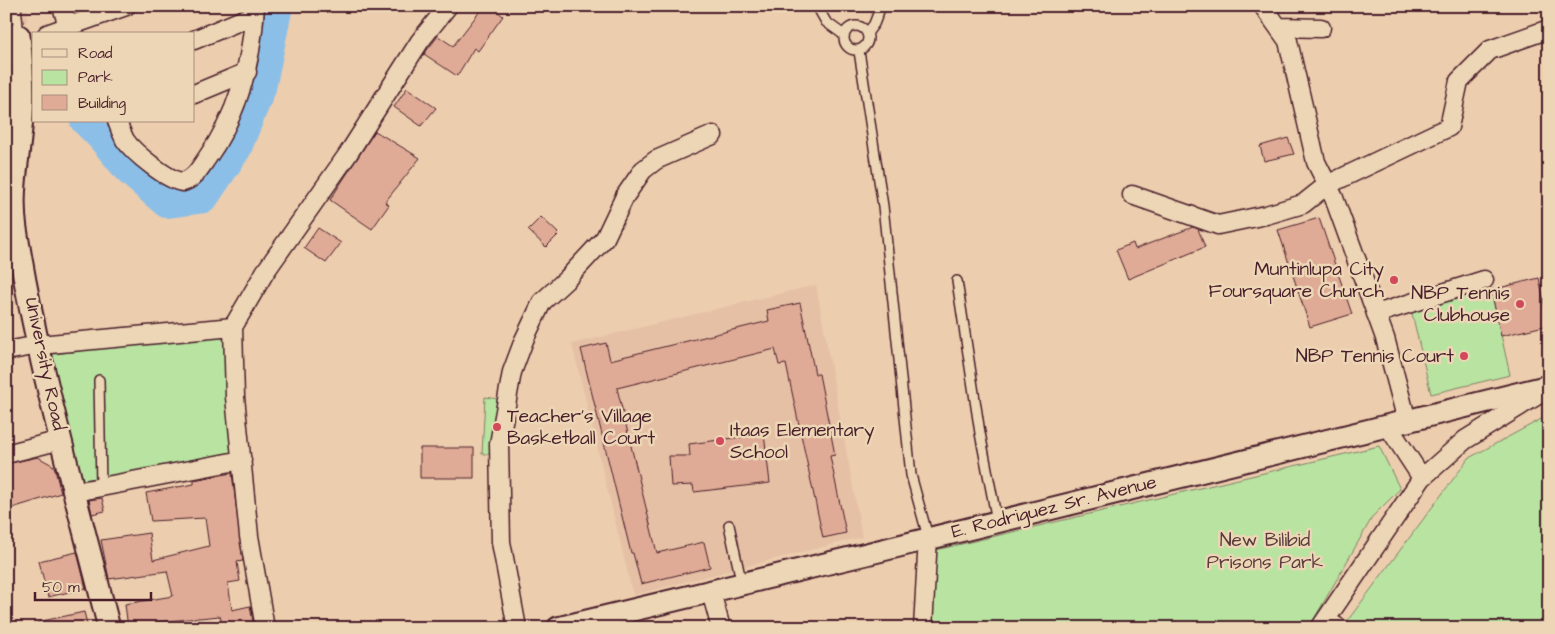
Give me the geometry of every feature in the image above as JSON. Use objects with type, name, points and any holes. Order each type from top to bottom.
[{"type":"street","points":[[62,6],[80,27]]},
{"type":"street","points":[[56,32],[80,27],[126,6]]},
{"type":"street","points":[[265,628],[249,536],[235,397],[233,327],[266,272],[348,154],[420,40],[448,6]]},
{"type":"street","points":[[1263,6],[1288,41],[1316,162],[1327,185],[1376,314],[1398,424],[1422,478]]},
{"type":"street","points":[[195,40],[255,11]]},
{"type":"street","points":[[121,122],[132,149],[170,178],[176,182],[188,180],[194,176],[218,143],[235,109],[247,72],[255,11]]},
{"type":"street","points":[[1278,27],[1321,28]]},
{"type":"street","points":[[1132,195],[1218,225],[1266,215],[1303,204],[1327,185],[1449,128],[1459,81],[1490,50],[1549,29]]},
{"type":"street","name":"University Road","points":[[17,38],[22,87],[22,116],[15,169],[16,227],[39,345],[61,440],[109,628]]},
{"type":"street","points":[[195,94],[247,72]]},
{"type":"street","points":[[518,628],[502,542],[500,444],[512,372],[524,340],[542,302],[566,280],[605,238],[625,196],[643,170],[656,160],[713,135]]},
{"type":"street","points":[[1376,314],[1484,280]]},
{"type":"street","points":[[6,350],[39,345],[233,327]]},
{"type":"street","points":[[1323,622],[1422,478],[1465,440],[1549,388]]},
{"type":"street","name":"E. Rodriguez Sr. Avenue","points":[[558,628],[742,585],[928,537],[1549,388]]},
{"type":"street","points":[[6,454],[61,440]]},
{"type":"street","points":[[75,492],[242,460]]},
{"type":"street","points":[[923,628],[928,537]]},
{"type":"street","points":[[711,592],[721,628]]},
{"type":"lane","name":"University Road","points":[[16,6],[17,38]]},
{"type":"lane","points":[[818,6],[826,22],[844,35]]},
{"type":"lane","points":[[868,32],[860,26],[850,27],[844,35],[845,44],[851,50],[859,50],[868,43],[868,32],[874,24],[881,6]]},
{"type":"lane","points":[[859,50],[883,206],[911,475],[928,537]]},
{"type":"lane","points":[[957,281],[980,433],[997,521]]},
{"type":"lane","points":[[99,380],[101,486]]},
{"type":"lane","points":[[729,525],[742,585]]},
{"type":"lane","points":[[1323,622],[1348,628]]},
{"type":"shaded area","points":[[6,6],[28,6],[27,22],[7,23]]},
{"type":"shaded area","name":"Itaas Elementary School","points":[[816,285],[862,537],[633,595],[572,344]]},
{"type":"green space","name":"NBP Tennis Court","points":[[1491,290],[1510,375],[1431,394],[1411,309]]},
{"type":"green space","points":[[223,334],[231,456],[77,481],[46,355]]},
{"type":"green space","name":"Teacher's Village Basketball Court","points":[[485,397],[512,401],[508,454],[482,454]]},
{"type":"green space","points":[[1549,415],[1549,628],[1342,628],[1469,458]]},
{"type":"green space","name":"New Bilibid Prisons Park","points":[[1379,446],[1400,489],[1373,516],[1309,628],[931,628],[936,550]]},
{"type":"building","points":[[484,6],[491,6],[503,16],[478,51],[474,48],[457,76],[424,54],[438,36],[453,46]]},
{"type":"building","points":[[407,88],[436,108],[421,126],[394,107]]},
{"type":"building","points":[[375,131],[420,158],[385,202],[389,205],[372,229],[330,200]]},
{"type":"building","points":[[1288,138],[1294,154],[1264,161],[1260,146]]},
{"type":"building","points":[[541,217],[559,234],[546,247],[528,230]]},
{"type":"building","points":[[1319,218],[1352,314],[1310,327],[1278,230]]},
{"type":"building","points":[[1193,227],[1198,229],[1205,247],[1128,279],[1116,250],[1133,243],[1135,249]]},
{"type":"building","points":[[318,228],[341,243],[326,263],[304,248]]},
{"type":"building","name":"NBP Tennis Clubhouse","points":[[1539,278],[1549,325],[1501,336],[1491,290]]},
{"type":"building","points":[[800,303],[815,374],[819,374],[835,455],[830,456],[846,533],[823,538],[786,364],[779,365],[775,349],[617,388],[657,553],[704,542],[710,567],[641,584],[633,553],[631,553],[581,349],[606,343],[610,360],[769,321],[767,310]]},
{"type":"building","points":[[764,434],[770,483],[694,492],[693,485],[671,486],[669,456],[690,456],[689,444]]},
{"type":"building","points":[[420,448],[474,448],[474,478],[420,478]]},
{"type":"building","points":[[38,457],[54,466],[61,493],[12,508],[6,487],[6,464]]},
{"type":"building","points":[[232,473],[243,561],[237,562],[240,581],[228,583],[232,610],[250,606],[253,622],[239,625],[239,628],[227,628],[227,623],[222,624],[220,616],[157,622],[158,628],[128,628],[125,604],[173,596],[167,571],[109,579],[101,540],[149,533],[153,560],[209,546],[205,518],[151,521],[146,493],[194,484],[194,480]]},
{"type":"building","points":[[102,498],[105,511],[92,514],[89,500]]},
{"type":"building","points":[[77,552],[86,588],[48,597],[39,561]]},
{"type":"building","points":[[84,612],[88,628],[38,628],[38,622]]},
{"type":"waterway","points":[[85,122],[128,171],[166,204],[204,199],[237,150],[262,88],[279,6]]},
{"type":"waterway","points":[[6,103],[13,101]]},
{"type":"place","name":"Muntinlupa City Foursquare Church","points":[[1394,280]]},
{"type":"place","name":"NBP Tennis Clubhouse","points":[[1520,304]]},
{"type":"place","name":"NBP Tennis Court","points":[[1464,356]]},
{"type":"place","name":"Teacher's Village Basketball Court","points":[[497,427]]},
{"type":"place","name":"Itaas Elementary School","points":[[720,441]]}]
